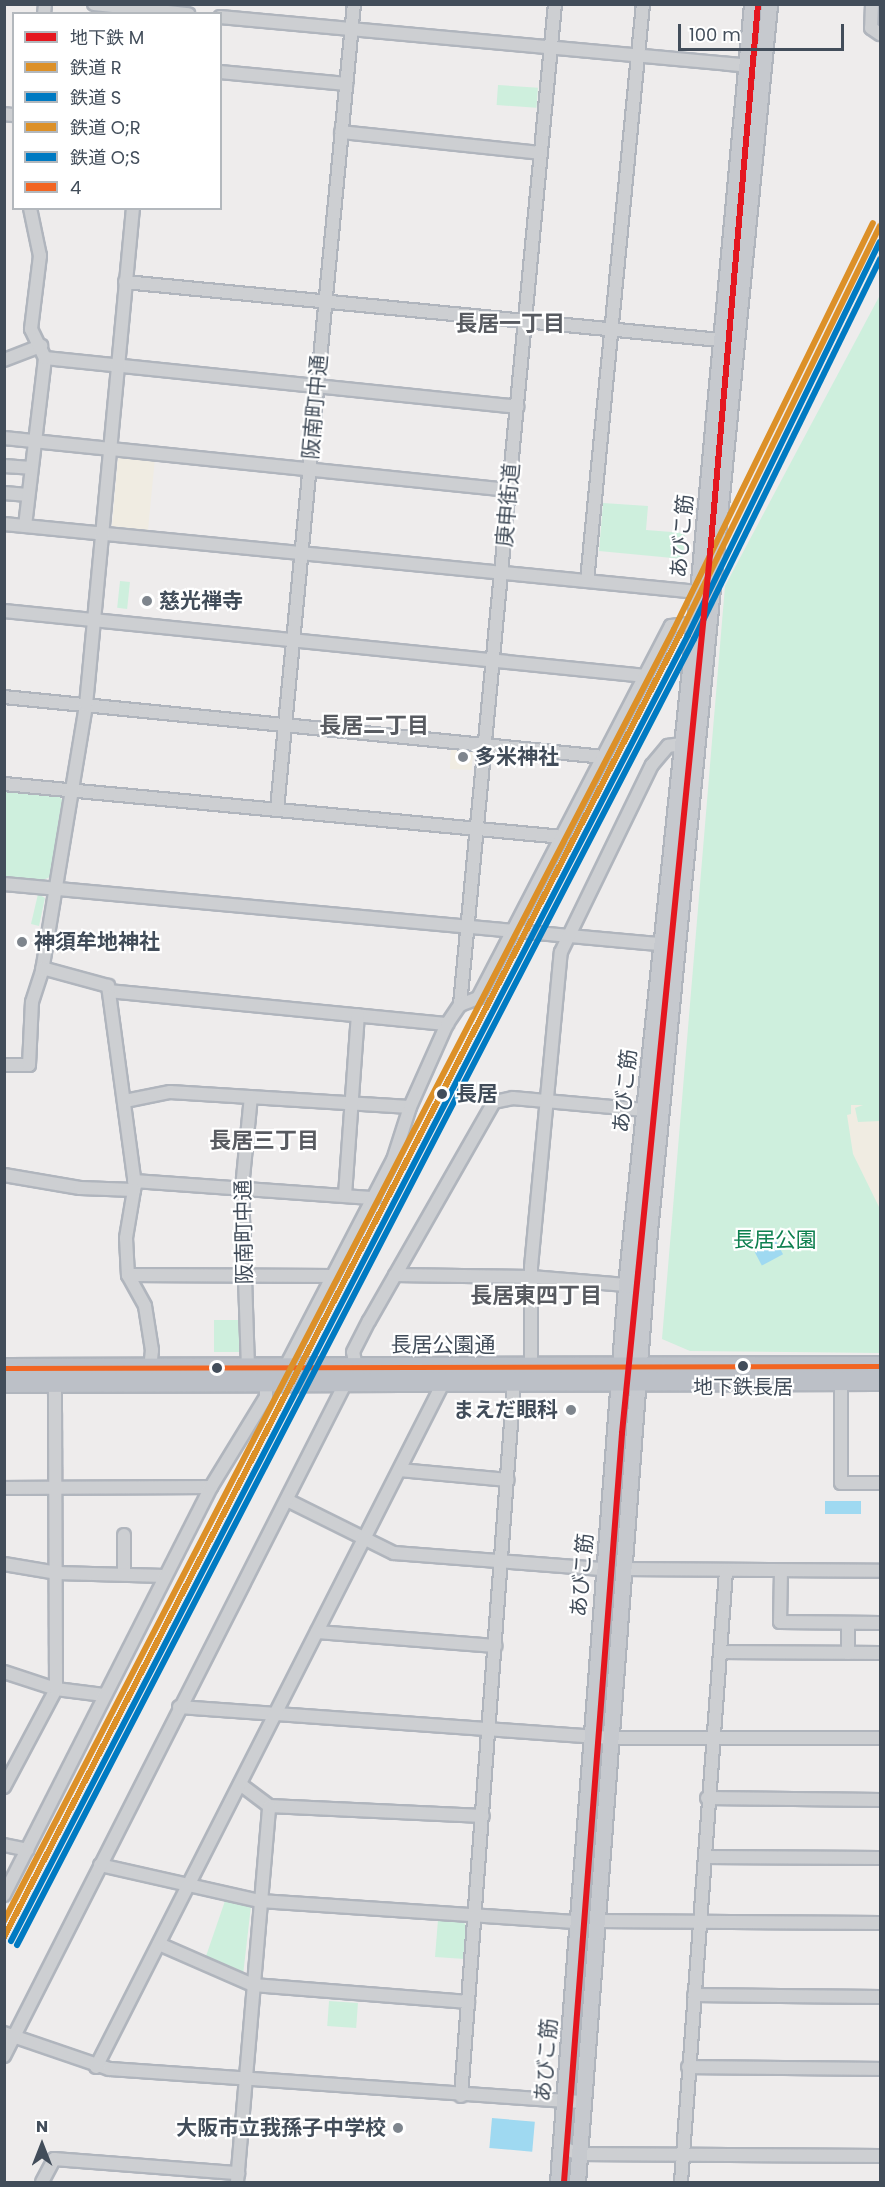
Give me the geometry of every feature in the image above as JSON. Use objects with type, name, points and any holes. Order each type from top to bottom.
[{"type":"highway","name":"長居公園通","points":[[4,1383],[55,1375],[150,1368],[285,1368],[444,1382],[514,1382],[628,1374],[880,1366]]},
{"type":"highway","name":"長居公園通","points":[[4,1368],[55,1375],[266,1383],[351,1374],[531,1367],[628,1374],[880,1381]]},
{"type":"main road","name":"あびこ筋","points":[[558,2182],[604,1569],[678,927],[728,340],[752,4]]},
{"type":"main road","name":"あびこ筋","points":[[577,2182],[622,1569],[628,1374],[626,1285],[694,622],[769,4]]},
{"type":"street","points":[[94,4],[174,12]]},
{"type":"street","name":"阪南町中通","points":[[277,809],[354,4]]},
{"type":"street","name":"庚申街道","points":[[460,1005],[555,4]]},
{"type":"street","points":[[587,581],[643,4]]},
{"type":"street","points":[[872,4],[871,28],[880,34]]},
{"type":"street","points":[[222,16],[762,67]]},
{"type":"street","points":[[222,72],[346,84]]},
{"type":"street","points":[[341,132],[541,153]]},
{"type":"street","points":[[25,526],[43,352],[31,329],[40,256],[30,210]]},
{"type":"street","points":[[4,1065],[29,1065],[32,1002],[43,966],[86,705],[133,210]]},
{"type":"street","points":[[125,282],[728,340]]},
{"type":"street","points":[[4,360],[43,352],[118,365],[517,407]]},
{"type":"street","points":[[4,438],[509,490]]},
{"type":"street","points":[[4,466],[31,468]]},
{"type":"street","points":[[4,493],[28,495]]},
{"type":"street","points":[[4,524],[698,592]]},
{"type":"street","points":[[4,611],[646,676]]},
{"type":"street","points":[[285,1368],[404,1136],[410,1107],[447,1024],[460,1005],[478,998],[671,626],[694,622]]},
{"type":"street","points":[[4,697],[604,757]]},
{"type":"street","points":[[531,1367],[531,1277],[561,952],[566,937],[652,765],[668,746],[681,744]]},
{"type":"street","points":[[4,784],[562,837]]},
{"type":"street","points":[[4,884],[661,944],[678,927]]},
{"type":"street","points":[[43,966],[108,986],[125,1101],[134,1185],[126,1238],[128,1275],[145,1306],[152,1350],[150,1368]]},
{"type":"street","points":[[109,991],[447,1024]]},
{"type":"street","points":[[345,1195],[358,1015]]},
{"type":"street","points":[[125,1101],[170,1092],[410,1107]]},
{"type":"street","name":"阪南町中通","points":[[248,1368],[242,1188],[251,1097]]},
{"type":"street","points":[[4,2056],[10,2035],[100,1865],[351,1374],[353,1352],[494,1102],[505,1098],[644,1110]]},
{"type":"street","points":[[4,1175],[57,1185],[242,1188],[374,1198]]},
{"type":"street","points":[[128,1275],[333,1276]]},
{"type":"street","points":[[395,1275],[531,1277],[626,1285]]},
{"type":"street","points":[[4,1787],[10,1762],[56,1689],[55,1375]]},
{"type":"street","points":[[841,1381],[841,1483],[880,1483]]},
{"type":"street","points":[[96,2067],[444,1382]]},
{"type":"street","points":[[461,2096],[514,1382]]},
{"type":"street","points":[[4,1895],[211,1487],[266,1397],[266,1383]]},
{"type":"street","points":[[400,1470],[508,1480]]},
{"type":"street","points":[[4,1488],[211,1487]]},
{"type":"street","points":[[287,1500],[364,1541],[394,1553],[604,1569]]},
{"type":"street","points":[[124,1535],[124,1575]]},
{"type":"street","points":[[4,1564],[57,1573],[165,1576]]},
{"type":"street","points":[[622,1569],[880,1571]]},
{"type":"street","points":[[681,2182],[705,1857],[707,1798],[726,1571]]},
{"type":"street","points":[[781,1571],[780,1622],[880,1623]]},
{"type":"street","points":[[848,1623],[848,1653]]},
{"type":"street","points":[[317,1632],[495,1646]]},
{"type":"street","points":[[720,1652],[880,1653]]},
{"type":"street","points":[[4,1672],[56,1689],[104,1695]]},
{"type":"street","points":[[179,1707],[276,1712],[289,1717],[489,1732],[608,1738],[880,1738]]},
{"type":"street","points":[[240,1784],[269,1806],[483,1816]]},
{"type":"street","points":[[707,1798],[880,1800]]},
{"type":"street","points":[[42,2182],[54,2159],[238,2178],[269,1806]]},
{"type":"street","points":[[4,1845],[27,1850]]},
{"type":"street","points":[[705,1857],[880,1858]]},
{"type":"street","points":[[100,1865],[189,1883],[260,1901],[578,1922]]},
{"type":"street","points":[[597,1921],[880,1923]]},
{"type":"street","points":[[159,1944],[253,1985],[468,2002]]},
{"type":"street","points":[[694,1995],[880,1997]]},
{"type":"street","points":[[10,2035],[96,2067],[461,2096],[582,2102]]},
{"type":"street","points":[[688,2067],[880,2069]]},
{"type":"street","points":[[561,2147],[579,2154],[880,2156]]},
{"type":"green space","points":[[498,85],[538,88],[537,108],[497,105]]},
{"type":"green space","name":"長居公園","points":[[880,295],[880,1353],[690,1351],[662,1339],[725,586]]},
{"type":"green space","points":[[603,503],[648,506],[646,530],[685,533],[683,559],[599,551]]},
{"type":"green space","points":[[120,581],[130,582],[127,609],[117,608]]},
{"type":"green space","points":[[659,705],[663,706],[546,928],[546,923]]},
{"type":"green space","points":[[4,790],[59,795],[62,800],[50,877],[43,880],[5,877]]},
{"type":"green space","points":[[38,894],[45,898],[39,926],[31,924]]},
{"type":"green space","points":[[214,1320],[239,1320],[239,1352],[214,1352]]},
{"type":"green space","points":[[226,1898],[251,1906],[243,1975],[205,1959]]},
{"type":"green space","points":[[438,1920],[463,1922],[467,1926],[465,1959],[435,1957]]},
{"type":"green space","points":[[329,2001],[358,2003],[356,2028],[327,2026]]},
{"type":"sand","points":[[123,455],[155,458],[148,530],[112,526],[118,459]]},
{"type":"sand","name":"多米神社","points":[[451,748],[473,749],[472,770],[450,769]]},
{"type":"sand","points":[[851,1105],[863,1105],[855,1108],[858,1122],[880,1121],[880,1209],[853,1154],[847,1115],[851,1114]]},
{"type":"water","points":[[776,1241],[783,1254],[762,1266],[755,1252]]},
{"type":"water","points":[[825,1501],[861,1501],[861,1514],[825,1514]]},
{"type":"water","points":[[492,2118],[535,2122],[532,2152],[489,2148]]},
{"type":"metro line","name":"M","points":[[564,2182],[622,1433],[710,554],[758,4]]},
{"type":"rail line","name":"O;R","points":[[4,1921],[674,629],[873,223]]},
{"type":"rail line","name":"R","points":[[4,1937],[681,632],[880,226]]},
{"type":"rail line","name":"S","points":[[11,1941],[688,635],[880,242]]},
{"type":"rail line","name":"O;S","points":[[17,1945],[694,639],[880,259]]},
{"type":"transit line","name":"4","points":[[4,1368],[880,1366]]},
{"type":"place","name":"慈光禅寺","points":[[147,601]]},
{"type":"place","name":"多米神社","points":[[463,757]]},
{"type":"place","name":"神須牟地神社","points":[[22,942]]},
{"type":"place","name":"長居","points":[[442,1094]]},
{"type":"place","name":"地下鉄長居","points":[[743,1366]]},
{"type":"place","name":"まえだ眼科","points":[[571,1410]]},
{"type":"place","name":"大阪市立我孫子中学校","points":[[398,2128]]},
{"type":"district","name":"長居一丁目","points":[[510,324]]},
{"type":"district","name":"長居二丁目","points":[[374,726]]},
{"type":"district","name":"長居三丁目","points":[[264,1141]]},
{"type":"district","name":"長居東四丁目","points":[[536,1296]]}]
